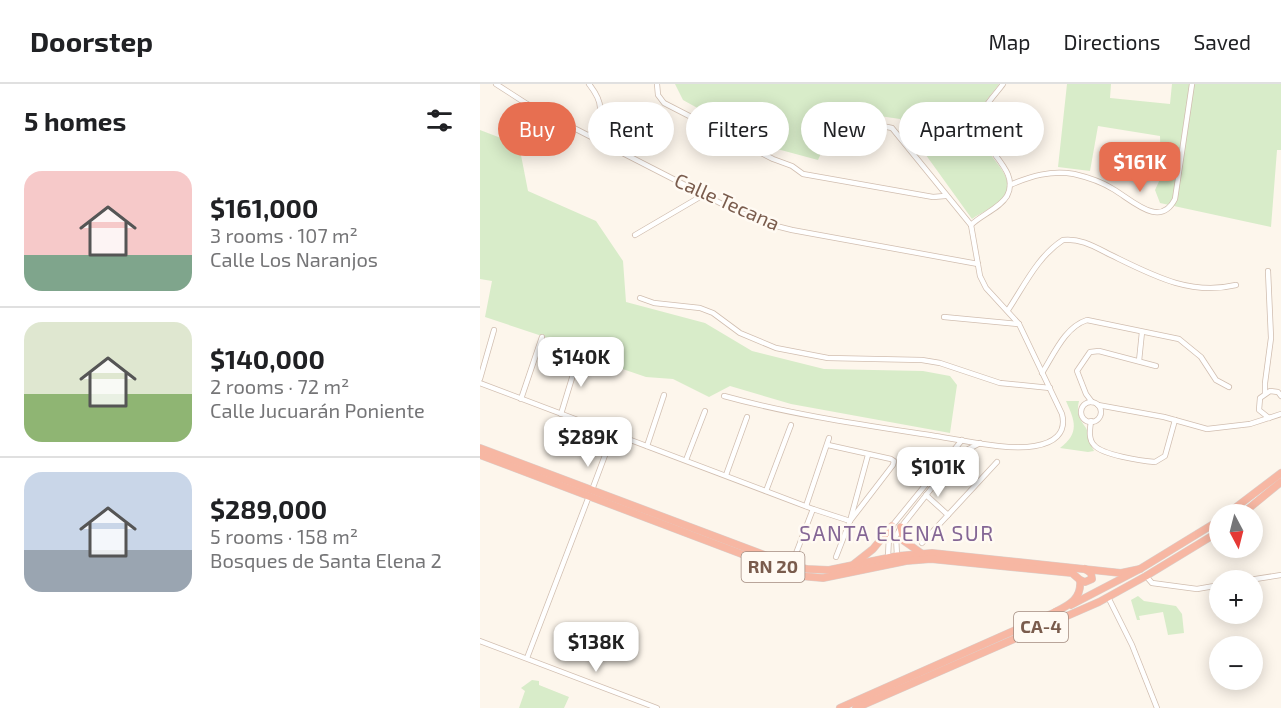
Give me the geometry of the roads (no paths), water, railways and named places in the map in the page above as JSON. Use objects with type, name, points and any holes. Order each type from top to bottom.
[{"type":"highway","name":"RN 20","points":[[480,448],[800,576],[823,578],[906,561],[939,558],[1068,572],[1080,580]]},
{"type":"highway","name":"RN 20","points":[[480,455],[807,569],[829,570],[888,557],[921,553],[942,553],[1121,573],[1140,569]]},
{"type":"highway","points":[[1240,504],[1281,473]]},
{"type":"highway","points":[[1254,504],[1281,482]]},
{"type":"highway","points":[[850,567],[897,527],[904,541],[921,553]]},
{"type":"highway","name":"CA-4","points":[[840,708],[1083,600],[1140,569],[1209,527]]},
{"type":"highway","name":"CA-4","points":[[856,708],[1108,597],[1209,538]]},
{"type":"highway","points":[[1055,612],[1077,597],[1080,580],[1087,582],[1092,578],[1091,573],[1082,568]]},
{"type":"street","name":"Calle Tecana","points":[[496,84],[527,104],[588,134]]},
{"type":"street","points":[[589,84],[600,102]]},
{"type":"street","points":[[657,84],[658,95],[663,103],[772,159],[792,166],[803,174],[933,197],[945,195]]},
{"type":"street","points":[[971,225],[985,213],[1000,205],[1008,194],[1010,185],[1008,175],[980,128],[982,114],[1003,84]]},
{"type":"street","points":[[1010,185],[1031,176],[1076,174],[1113,188],[1151,212],[1163,212],[1171,208],[1176,199],[1192,84]]},
{"type":"street","points":[[724,396],[782,411],[980,443],[1032,447],[1056,438],[1062,430],[1064,423],[1062,414],[1019,324],[986,288],[980,276],[971,225],[892,128],[887,127]]},
{"type":"street","name":"Calle Tecana","points":[[631,156],[764,222],[792,230],[978,264]]},
{"type":"street","points":[[636,235],[705,194]]},
{"type":"street","points":[[1008,310],[1049,251],[1063,240],[1082,241],[1158,278],[1180,284],[1205,289],[1236,285]]},
{"type":"street","points":[[1268,271],[1271,338],[1264,382],[1268,392]]},
{"type":"street","points":[[640,298],[654,303],[700,308],[713,313],[740,333],[776,348],[828,358],[922,360],[940,363],[1000,383],[1050,388]]},
{"type":"street","points":[[944,317],[1019,324]]},
{"type":"street","points":[[1042,373],[1070,330],[1078,323],[1087,320],[1179,339],[1201,357],[1216,380],[1229,387]]},
{"type":"street","points":[[494,330],[480,381],[613,434],[849,521]]},
{"type":"street","points":[[1139,361],[1142,332]]},
{"type":"street","points":[[521,399],[542,338]]},
{"type":"street","points":[[1100,416],[1101,410],[1086,394],[1077,371],[1089,352],[1099,351],[1156,366]]},
{"type":"street","points":[[561,414],[579,355]]},
{"type":"street","points":[[1250,424],[1259,410],[1259,400],[1268,392],[1280,393]]},
{"type":"street","points":[[1086,394],[1082,416],[1090,422]]},
{"type":"street","points":[[647,446],[664,395]]},
{"type":"street","points":[[1082,407],[1086,403],[1095,403],[1207,429],[1250,424],[1281,414]]},
{"type":"street","points":[[1090,422],[1110,406]]},
{"type":"street","points":[[1259,410],[1264,416],[1271,418]]},
{"type":"street","points":[[686,460],[705,411]]},
{"type":"street","points":[[726,476],[747,417]]},
{"type":"street","points":[[1090,422],[1091,440],[1095,447],[1130,458],[1155,462],[1165,456],[1175,420]]},
{"type":"street","points":[[766,490],[791,425]]},
{"type":"street","points":[[527,658],[613,434]]},
{"type":"street","points":[[806,506],[830,438]]},
{"type":"street","points":[[888,557],[888,540],[962,440]]},
{"type":"street","points":[[897,556],[897,527],[957,456],[980,443]]},
{"type":"street","points":[[828,445],[891,459],[894,463],[849,521]]},
{"type":"street","points":[[837,557],[868,455]]},
{"type":"street","points":[[922,543],[997,462]]},
{"type":"street","points":[[926,495],[948,516]]},
{"type":"street","points":[[795,556],[813,509]]},
{"type":"street","points":[[1263,578],[1281,575]]},
{"type":"street","points":[[1146,576],[1152,583],[1197,589],[1209,587]]},
{"type":"street","points":[[1108,597],[1132,645],[1157,708]]},
{"type":"street","points":[[480,641],[657,708]]},
{"type":"district","name":"SANTA ELENA SUR","points":[[897,534]]}]
